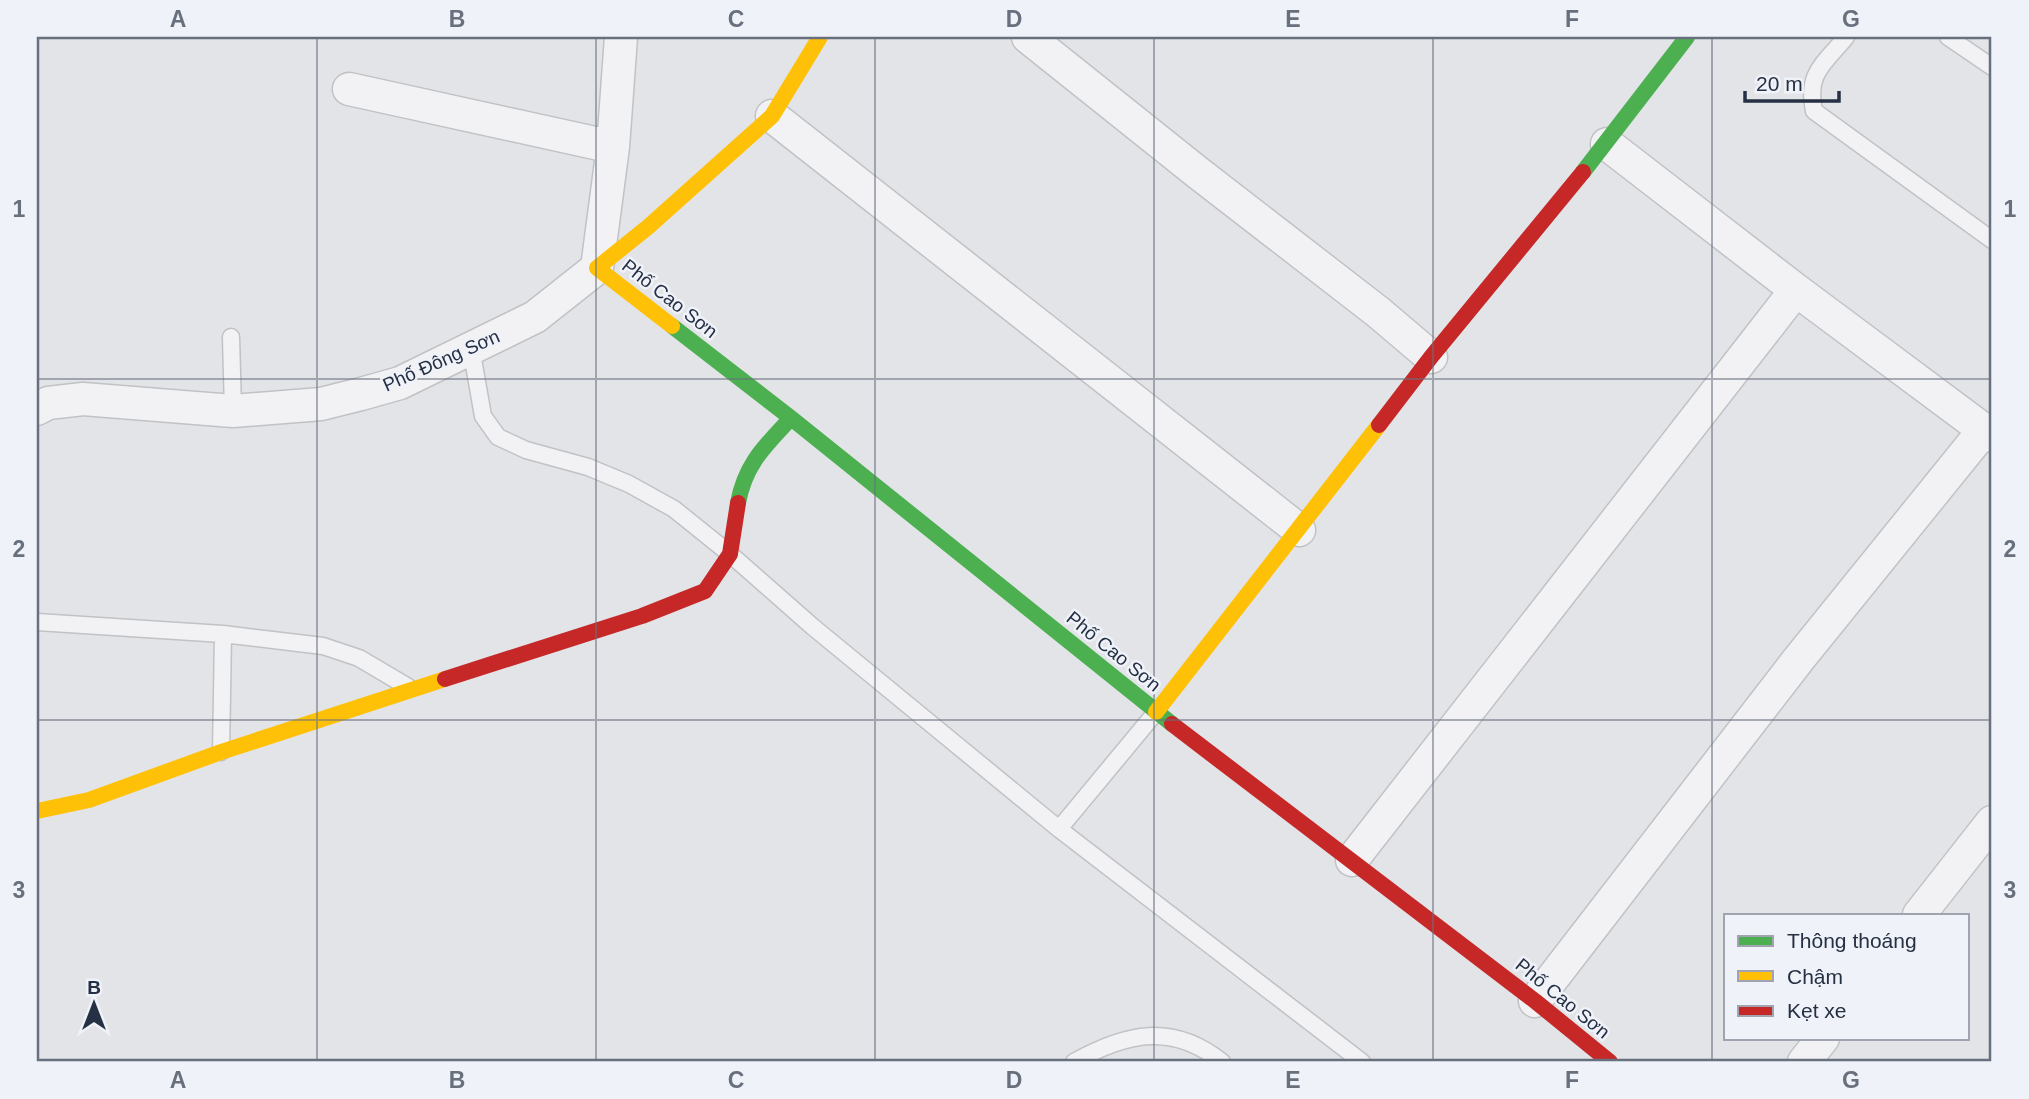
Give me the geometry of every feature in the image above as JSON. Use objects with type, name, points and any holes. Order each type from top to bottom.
[{"type":"street","points":[[597,268],[613,146],[621,37]]},
{"type":"street","points":[[597,268],[648,227],[772,116],[820,37]]},
{"type":"street","points":[[1028,37],[1432,357]]},
{"type":"street","points":[[1156,712],[1432,357],[1607,144],[1687,37]]},
{"type":"street","points":[[349,89],[613,146]]},
{"type":"street","points":[[772,116],[1298,530]]},
{"type":"street","points":[[1535,1001],[1798,660],[1988,433],[1796,290],[1607,144]]},
{"type":"street","name":"Phố Đông Sơn","points":[[37,409],[48,402],[83,399],[233,411],[321,404],[361,394],[400,383],[535,317],[597,268]]},
{"type":"street","name":"Phố Cao Sơn","points":[[597,268],[792,418],[1156,712],[1535,1001],[1610,1062]]},
{"type":"street","points":[[1352,860],[1796,290]]},
{"type":"street","points":[[37,811],[89,800],[221,752],[642,616],[705,591],[730,554],[742,482],[761,450],[792,418]]},
{"type":"street","points":[[1920,914],[1992,822]]},
{"type":"street","points":[[1804,1062],[1821,1040]]},
{"type":"lane","points":[[1846,37],[1814,76],[1810,91],[1814,111],[1992,240]]},
{"type":"lane","points":[[1948,37],[1992,67]]},
{"type":"lane","points":[[231,337],[233,411]]},
{"type":"lane","points":[[471,348],[483,416],[498,437],[526,450],[588,467],[629,484],[674,509],[1059,829],[1362,1062]]},
{"type":"lane","points":[[37,622],[223,634],[324,646],[359,658],[412,689]]},
{"type":"lane","points":[[221,752],[223,634]]},
{"type":"lane","points":[[1059,829],[1156,712]]},
{"type":"lane","points":[[1074,1062],[1130,1037],[1159,1035],[1186,1041],[1222,1062]]},
{"type":"traffic: fast","points":[[1583,172],[1687,37]]},
{"type":"traffic: fast","points":[[672,326],[791,418],[1172,724]]},
{"type":"traffic: fast","points":[[738,503],[751,466],[791,418]]},
{"type":"traffic: slow","points":[[672,326],[597,268],[648,227],[772,116],[820,37]]},
{"type":"traffic: slow","points":[[1156,712],[1379,425]]},
{"type":"traffic: slow","points":[[37,811],[89,800],[221,752],[445,679]]},
{"type":"traffic: jam","points":[[1379,425],[1431,357],[1583,172]]},
{"type":"traffic: jam","points":[[445,679],[642,616],[705,591],[730,554],[738,503]]},
{"type":"traffic: jam","points":[[1172,724],[1535,1001],[1610,1062]]}]
